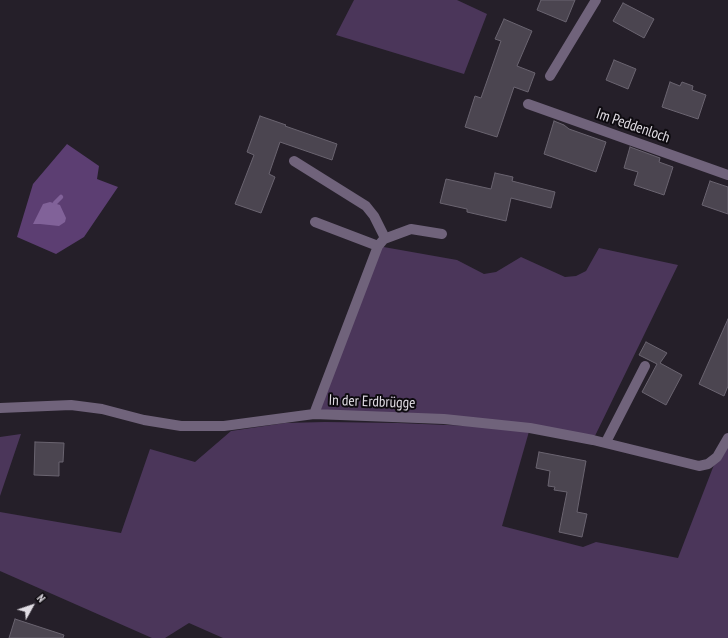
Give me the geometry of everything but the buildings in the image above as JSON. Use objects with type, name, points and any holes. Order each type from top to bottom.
[{"type":"street","points":[[550,76],[596,0]]},
{"type":"street","name":"Im Peddenloch","points":[[528,104],[728,175]]},
{"type":"street","points":[[294,161],[366,206],[374,216],[385,238]]},
{"type":"street","points":[[315,222],[378,246]]},
{"type":"street","points":[[314,414],[378,246],[385,238],[411,229],[442,234]]},
{"type":"street","points":[[606,442],[645,366]]},
{"type":"street","name":"In der Erdbrügge","points":[[0,408],[71,404],[102,409],[144,420],[181,426],[224,426],[314,414],[444,419],[530,428],[606,442],[699,466],[708,464],[717,457],[728,438]]},
{"type":"shaded area","points":[[354,0],[457,0],[487,14],[464,74],[336,35]]},
{"type":"shaded area","points":[[67,144],[99,166],[97,179],[118,187],[84,237],[56,254],[17,237],[33,184]]},
{"type":"shaded area","points":[[50,202],[60,205],[66,218],[65,222],[59,226],[33,224],[43,204]]},
{"type":"shaded area","points":[[378,246],[457,260],[484,274],[496,272],[521,257],[565,277],[576,276],[586,271],[599,248],[678,265],[593,440],[530,428],[502,526],[583,547],[596,542],[678,558],[717,457],[728,438],[728,638],[223,638],[189,623],[165,638],[152,638],[0,571],[0,512],[121,533],[150,449],[195,462],[231,431],[285,423],[398,423],[520,428],[314,414]]},
{"type":"shaded area","points":[[21,434],[0,496],[0,437]]},
{"type":"waterway","points":[[55,203],[61,197]]}]
